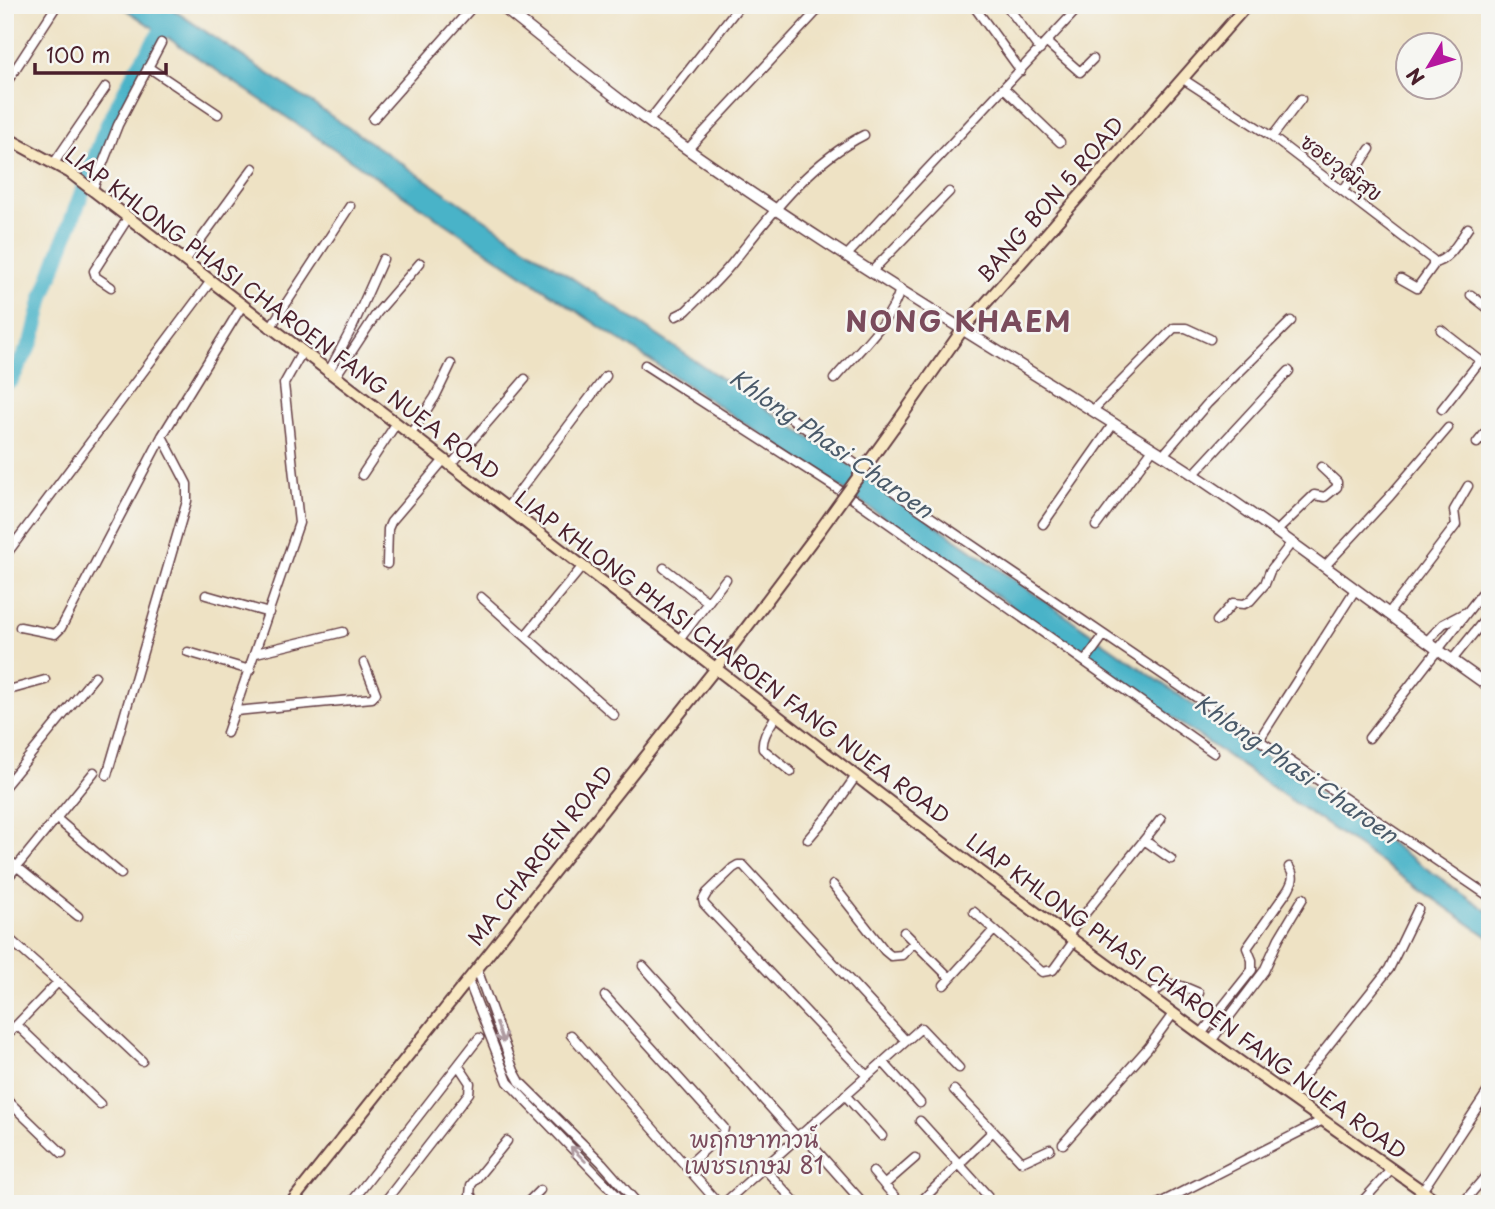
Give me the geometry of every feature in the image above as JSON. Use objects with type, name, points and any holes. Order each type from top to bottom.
[{"type":"main road","name":"BANG BON 5 ROAD","points":[[820,530],[963,329],[1247,5]]},
{"type":"main road","name":"LIAP KHLONG PHASI CHAROEN FANG NUEA ROAD","points":[[5,137],[69,172],[1070,938],[1441,1204]]},
{"type":"main road","name":"MA CHAROEN ROAD","points":[[296,1202],[716,667],[820,530]]},
{"type":"street","points":[[5,85],[57,5]]},
{"type":"street","points":[[373,119],[474,5]]},
{"type":"street","points":[[500,5],[688,149],[847,255],[1194,475],[1292,542],[1490,687]]},
{"type":"street","points":[[649,121],[740,5]]},
{"type":"street","points":[[973,5],[1021,71]]},
{"type":"street","points":[[1006,5],[1040,50]]},
{"type":"street","points":[[847,255],[1081,5]]},
{"type":"street","points":[[1482,5],[1490,13]]},
{"type":"street","points":[[688,149],[816,12]]},
{"type":"street","points":[[91,190],[118,125],[161,43]]},
{"type":"street","points":[[1047,43],[1080,72],[1093,59]]},
{"type":"street","points":[[148,66],[218,114]]},
{"type":"street","name":"ซอยวุฒิสุข","points":[[1183,79],[1272,137],[1429,254],[1433,263]]},
{"type":"street","points":[[54,163],[106,87]]},
{"type":"street","points":[[1004,88],[1060,142]]},
{"type":"street","points":[[1272,137],[1301,99]]},
{"type":"street","points":[[676,316],[686,311],[733,262],[776,208],[834,153],[864,135]]},
{"type":"street","points":[[1343,191],[1370,149]]},
{"type":"street","points":[[185,261],[253,168]]},
{"type":"street","points":[[872,271],[949,192]]},
{"type":"street","points":[[270,328],[350,206]]},
{"type":"street","points":[[111,288],[96,277],[94,271],[128,218]]},
{"type":"street","points":[[1401,279],[1417,288],[1433,263],[1440,262],[1449,255],[1468,228]]},
{"type":"street","points":[[331,375],[383,259]]},
{"type":"street","points":[[331,375],[377,313],[420,263]]},
{"type":"street","points":[[5,556],[211,281]]},
{"type":"street","points":[[834,379],[887,316],[900,289]]},
{"type":"street","points":[[1471,295],[1490,310]]},
{"type":"street","points":[[20,627],[55,634],[61,628],[162,436],[242,306]]},
{"type":"street","points":[[1163,455],[1208,403],[1291,321]]},
{"type":"street","points":[[1093,410],[1174,328],[1186,328],[1210,339]]},
{"type":"street","points":[[1441,330],[1490,368]]},
{"type":"street","points":[[227,733],[300,519],[284,384],[302,352]]},
{"type":"street","points":[[1442,409],[1480,360]]},
{"type":"street","points":[[410,435],[435,397],[451,364]]},
{"type":"street","points":[[645,365],[861,504],[1086,660],[1214,753]]},
{"type":"street","points":[[1194,475],[1289,371]]},
{"type":"street","points":[[506,509],[606,376]]},
{"type":"street","points":[[387,564],[388,529],[391,522],[525,379]]},
{"type":"street","points":[[764,400],[1103,637],[1490,897]]},
{"type":"street","points":[[1043,524],[1114,423]]},
{"type":"street","points":[[362,475],[396,424]]},
{"type":"street","points":[[1477,443],[1490,427]]},
{"type":"street","points":[[1325,566],[1448,428]]},
{"type":"street","points":[[107,775],[187,500],[187,484],[162,436]]},
{"type":"street","points":[[1096,526],[1153,449]]},
{"type":"street","points":[[1276,531],[1314,495],[1325,497],[1336,487],[1337,482],[1321,467]]},
{"type":"street","points":[[1388,614],[1456,525],[1454,510],[1468,486]]},
{"type":"street","points":[[1217,621],[1234,603],[1244,604],[1250,601],[1265,584],[1270,571],[1292,542]]},
{"type":"street","points":[[525,636],[582,567]]},
{"type":"street","points":[[663,568],[708,602]]},
{"type":"street","points":[[679,640],[726,579]]},
{"type":"street","points":[[1369,738],[1490,583]]},
{"type":"street","points":[[1259,740],[1355,590]]},
{"type":"street","points":[[206,595],[269,613]]},
{"type":"street","points":[[481,597],[614,715]]},
{"type":"street","points":[[1426,642],[1443,624],[1467,612]]},
{"type":"street","points":[[1452,660],[1490,613]]},
{"type":"street","points":[[256,653],[343,632]]},
{"type":"street","points":[[1086,660],[1103,637]]},
{"type":"street","points":[[188,652],[250,670]]},
{"type":"street","points":[[236,711],[372,698],[376,693],[364,663]]},
{"type":"street","points":[[5,786],[96,676]]},
{"type":"street","points":[[5,691],[46,680]]},
{"type":"street","points":[[777,714],[765,736],[763,749],[791,772]]},
{"type":"street","points":[[5,881],[94,772]]},
{"type":"street","points":[[808,839],[856,776]]},
{"type":"street","points":[[57,819],[121,874]]},
{"type":"street","points":[[974,912],[1039,970],[1046,973],[1053,970],[1070,938],[1161,819]]},
{"type":"street","points":[[1144,840],[1171,859]]},
{"type":"street","points":[[5,857],[78,916]]},
{"type":"street","points":[[867,1076],[704,904],[707,893],[733,868],[743,865],[906,1041]]},
{"type":"street","points":[[1206,1037],[1252,970],[1252,960],[1247,948],[1288,890],[1293,880],[1289,867]]},
{"type":"street","points":[[832,885],[891,956],[902,955],[914,942]]},
{"type":"street","points":[[1206,1037],[1264,971],[1279,938],[1303,898]]},
{"type":"street","points":[[1288,1096],[1389,969],[1418,909]]},
{"type":"street","points":[[944,985],[994,930]]},
{"type":"street","points":[[904,932],[950,978]]},
{"type":"street","points":[[5,935],[142,1061]]},
{"type":"street","points":[[643,966],[864,1204]]},
{"type":"street","points":[[477,969],[520,1082],[635,1203]]},
{"type":"street","points":[[468,980],[504,1074],[514,1090],[625,1204]]},
{"type":"street","points":[[5,1037],[58,982]]},
{"type":"street","points":[[1151,997],[1164,985],[1180,985],[1199,993]]},
{"type":"street","points":[[605,996],[724,1128],[723,1133],[686,1167]]},
{"type":"street","points":[[1063,1144],[1148,1048],[1173,1014]]},
{"type":"street","points":[[17,1025],[100,1104]]},
{"type":"street","points":[[571,1035],[686,1167],[725,1203],[922,1028],[959,1068]]},
{"type":"street","points":[[350,1204],[479,1038]]},
{"type":"street","points":[[883,1062],[920,1102]]},
{"type":"street","points":[[383,1204],[469,1093],[470,1083],[458,1065]]},
{"type":"street","points":[[504,1074],[514,1071]]},
{"type":"street","points":[[1422,1191],[1490,1088]]},
{"type":"street","points":[[954,1090],[1022,1162],[1050,1149]]},
{"type":"street","points":[[845,1095],[882,1136]]},
{"type":"street","points":[[5,1098],[62,1153]]},
{"type":"street","points":[[1158,1204],[1323,1120]]},
{"type":"street","points":[[920,1121],[987,1195]]},
{"type":"street","points":[[557,1133],[564,1126]]},
{"type":"street","points":[[921,1203],[993,1131]]},
{"type":"street","points":[[479,1204],[470,1195],[471,1185],[507,1141]]},
{"type":"street","points":[[884,1185],[915,1158]]},
{"type":"street","points":[[763,1167],[796,1204]]},
{"type":"street","points":[[1360,1204],[1391,1170]]},
{"type":"street","points":[[1462,1204],[1490,1171]]},
{"type":"street","points":[[873,1172],[901,1204]]},
{"type":"street","points":[[526,1204],[540,1190]]},
{"type":"water","points":[[119,5],[166,5],[856,469],[1490,913],[1490,938],[841,488]]},
{"type":"waterway","points":[[5,383],[11,380],[33,339],[43,297],[106,128],[135,72],[167,22]]},
{"type":"district","name":"NONG KHAEM","points":[[959,322]]},
{"type":"district","name":"พฤกษาทาวน์ เพชรเกษม 81","points":[[754,1153]]},
{"type":"water label","name":"Khlong Phasi Charoen","points":[[831,444]]},
{"type":"water label","name":"Khlong Phasi Charoen","points":[[1296,769]]}]
